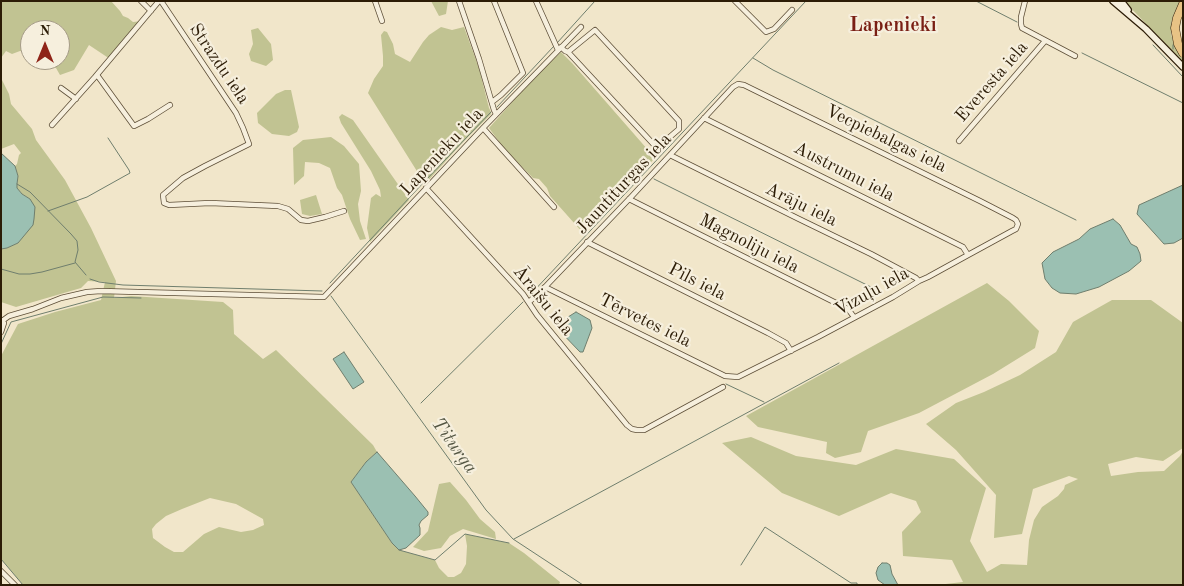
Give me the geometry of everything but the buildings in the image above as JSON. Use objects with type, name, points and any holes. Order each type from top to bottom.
[{"type":"highway","points":[[1183,4],[1175,28],[1178,44],[1183,53]]},
{"type":"main road","points":[[1113,1],[1134,18],[1183,67]]},
{"type":"main road","points":[[1121,1],[1134,18]]},
{"type":"street","points":[[141,1],[151,11]]},
{"type":"street","points":[[52,125],[160,1]]},
{"type":"street","name":"Strazdu iela","points":[[160,1],[236,114],[244,128],[249,144],[183,178],[163,194],[164,202],[169,205],[210,203],[278,206],[288,209],[301,220],[308,221],[344,211]]},
{"type":"street","points":[[375,1],[382,21]]},
{"type":"street","points":[[459,1],[496,114]]},
{"type":"street","points":[[492,102],[502,95],[523,73],[494,1]]},
{"type":"street","points":[[536,1],[559,49],[568,52],[657,148],[679,129],[679,121],[595,30],[568,52]]},
{"type":"street","points":[[735,1],[766,32],[774,29],[792,10]]},
{"type":"street","points":[[1025,1],[1021,17],[1022,28],[1075,56]]},
{"type":"street","name":"Lapenieku iela","points":[[2,321],[9,316],[34,310],[61,298],[87,292],[324,297],[482,128],[581,27]]},
{"type":"street","name":"Everesta iela","points":[[960,141],[1045,41]]},
{"type":"street","points":[[97,75],[134,126],[148,120],[170,105]]},
{"type":"street","name":"Jauntiturgas iela","points":[[529,302],[545,288],[733,87],[738,84]]},
{"type":"street","name":"Vecpiebalgas iela","points":[[738,84],[980,201],[1013,218],[1018,224]]},
{"type":"street","points":[[61,88],[76,99]]},
{"type":"street","name":"Austrumu iela","points":[[704,118],[963,247],[968,255]]},
{"type":"street","points":[[482,128],[554,207]]},
{"type":"street","name":"Arāju iela","points":[[670,155],[871,254],[920,281]]},
{"type":"street","name":"Āraišu iela","points":[[426,188],[523,294],[537,315],[632,429],[644,430],[723,387]]},
{"type":"street","name":"Magnoliju iela","points":[[629,199],[848,309],[854,317]]},
{"type":"street","name":"Vizuļu iela","points":[[734,378],[742,376],[893,297],[1012,232],[1018,224]]},
{"type":"street","name":"Pils iela","points":[[587,242],[768,333],[786,343],[791,350]]},
{"type":"street","name":"Tērvetes iela","points":[[545,288],[725,376],[734,378]]},
{"type":"street","points":[[1,332],[2,321]]},
{"type":"street","points":[[1,571],[15,585]]},
{"type":"green space","points":[[1,1],[111,1],[123,16],[133,22],[143,21],[110,59],[89,45],[74,70],[60,75],[57,70],[70,70],[70,20],[20,20],[20,51],[12,54],[6,51],[1,58]]},
{"type":"green space","points":[[431,1],[448,1],[446,14],[439,16]]},
{"type":"green space","points":[[1124,1],[1180,1],[1173,16],[1171,34],[1183,62]]},
{"type":"green space","points":[[441,27],[452,30],[464,27],[479,68],[491,114],[425,184],[368,93],[374,79],[383,66],[381,35],[384,31],[387,32],[393,44],[395,54],[410,62],[429,35]]},
{"type":"green space","points":[[258,28],[271,44],[273,60],[266,66],[251,61],[249,54],[253,44],[251,30]]},
{"type":"green space","points":[[561,52],[655,158],[583,233],[550,196],[547,188],[539,179],[533,178],[505,150],[489,128],[532,80]]},
{"type":"green space","points":[[1,78],[9,94],[11,104],[32,129],[36,140],[65,180],[91,228],[116,281],[114,298],[131,296],[223,302],[233,310],[234,334],[263,359],[276,350],[373,445],[377,452],[366,462],[351,482],[392,543],[399,550],[435,560],[439,568],[448,577],[454,577],[461,573],[466,564],[467,546],[465,534],[509,543],[560,582],[559,585],[23,585],[1,559],[1,356],[18,324],[101,300],[105,282],[88,281],[81,288],[16,307],[1,302],[1,249],[18,243],[25,234],[30,199],[17,188],[18,176],[15,166],[21,153],[14,144],[1,149]],"holes":[[[210,498],[236,504],[263,519],[264,525],[253,530],[241,532],[219,527],[204,534],[183,552],[174,552],[153,538],[152,529],[156,524],[166,516],[182,509]]]},
{"type":"green space","points":[[285,90],[291,90],[299,127],[297,132],[289,136],[272,134],[258,123],[257,113],[276,94]]},
{"type":"green space","points":[[342,114],[353,120],[409,200],[370,242],[367,228],[371,198],[376,194],[381,197],[380,190],[371,171],[341,123],[339,117]]},
{"type":"green space","points":[[331,137],[344,146],[359,164],[361,191],[358,204],[360,221],[366,239],[360,240],[330,168],[319,163],[305,162],[304,176],[294,185],[293,148],[303,140]]},
{"type":"green space","points":[[316,195],[322,214],[310,216],[302,214],[300,200]]},
{"type":"green space","points":[[987,283],[1009,301],[1039,331],[1035,348],[993,374],[919,413],[868,431],[861,452],[835,458],[826,453],[827,442],[758,427],[746,416]]},
{"type":"green space","points":[[1112,300],[1151,300],[1183,323],[1183,448],[1163,461],[1136,457],[1108,464],[1111,476],[1164,471],[1183,451],[1183,585],[937,585],[963,582],[952,560],[903,556],[902,532],[921,512],[916,501],[891,493],[839,516],[782,493],[722,443],[751,437],[796,456],[856,465],[896,449],[954,459],[986,488],[970,541],[987,572],[1001,564],[1027,565],[1029,540],[1034,520],[1042,507],[1058,496],[1065,485],[1078,479],[1069,476],[1033,489],[1022,534],[994,538],[996,495],[956,450],[926,424],[956,403],[1020,375],[1056,352],[1073,322]]},
{"type":"green space","points":[[450,482],[480,519],[495,532],[496,539],[463,529],[450,536],[441,548],[424,551],[413,547],[428,531],[439,484]]},
{"type":"shaded area","points":[[1,153],[15,166],[18,176],[17,188],[30,199],[35,207],[33,225],[18,243],[1,249]]},
{"type":"shaded area","points":[[1183,185],[1183,238],[1174,243],[1164,244],[1137,214],[1139,205]]},
{"type":"shaded area","points":[[1113,219],[1120,225],[1131,244],[1137,247],[1141,261],[1129,271],[1099,287],[1076,294],[1060,293],[1052,288],[1045,279],[1042,263],[1053,252],[1079,239],[1090,229]]},
{"type":"shaded area","points":[[576,312],[590,320],[592,328],[583,352],[580,352],[557,328]]},
{"type":"shaded area","points":[[344,352],[364,382],[353,389],[333,359]]},
{"type":"shaded area","points":[[377,452],[428,512],[428,515],[419,525],[420,535],[406,548],[399,550],[392,543],[351,482],[366,462]]},
{"type":"shaded area","points":[[882,563],[890,565],[898,585],[885,585],[878,580],[876,573]]},
{"type":"waterway","points":[[557,43],[595,1]]},
{"type":"waterway","points":[[530,295],[806,1]]},
{"type":"waterway","points":[[976,1],[1017,22]]},
{"type":"waterway","points":[[1153,45],[1183,77]]},
{"type":"waterway","points":[[497,107],[554,46]]},
{"type":"waterway","points":[[1082,53],[1183,103]]},
{"type":"waterway","points":[[753,58],[773,70],[1076,220]]},
{"type":"waterway","points":[[330,283],[491,112]]},
{"type":"waterway","points":[[48,211],[87,197],[130,173],[108,138]]},
{"type":"waterway","points":[[654,179],[879,291]]},
{"type":"waterway","points":[[17,184],[30,192],[77,241],[78,250],[75,262],[86,275]]},
{"type":"waterway","points":[[1,269],[19,274],[30,274],[75,263]]},
{"type":"waterway","name":"Titurga","points":[[90,279],[123,285],[322,291]]},
{"type":"waterway","name":"Titurga","points":[[331,296],[486,510],[513,539],[583,585]]},
{"type":"waterway","points":[[1,344],[11,322],[103,297],[141,298]]},
{"type":"waterway","points":[[421,403],[523,302]]},
{"type":"waterway","points":[[514,539],[839,363]]},
{"type":"waterway","points":[[726,384],[764,402]]},
{"type":"waterway","points":[[741,565],[765,527],[851,583],[857,583],[857,585]]},
{"type":"waterway","points":[[399,550],[435,560],[465,534],[509,543]]},
{"type":"waterway","points":[[1,559],[23,585]]},
{"type":"district","name":"Lapenieki","points":[[893,26]]}]
